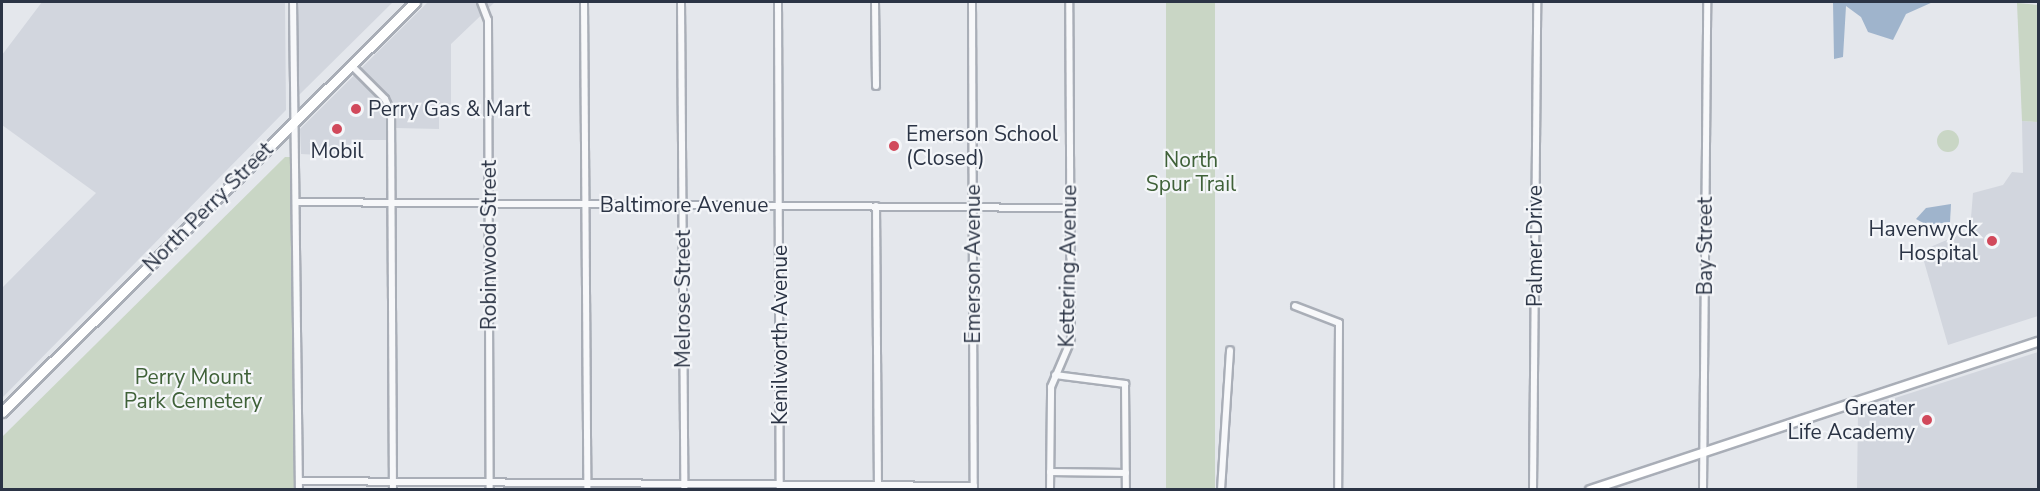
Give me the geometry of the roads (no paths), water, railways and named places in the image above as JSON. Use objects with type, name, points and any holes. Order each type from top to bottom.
[{"type":"main road","name":"North Perry Street","points":[[2,412],[415,2]]},
{"type":"main road","points":[[1590,489],[2038,342]]},
{"type":"street","points":[[293,2],[293,123],[298,202],[299,489]]},
{"type":"street","name":"Robinwood Street","points":[[481,2],[488,20],[490,486]]},
{"type":"street","points":[[584,2],[587,486]]},
{"type":"street","name":"Melrose Street","points":[[681,2],[684,487]]},
{"type":"street","name":"Kenilworth Avenue","points":[[778,2],[780,487]]},
{"type":"street","points":[[875,2],[876,86]]},
{"type":"street","name":"Emerson Avenue","points":[[972,2],[974,488]]},
{"type":"street","name":"Kettering Avenue","points":[[1050,489],[1055,375],[1071,344],[1069,2]]},
{"type":"street","name":"Palmer Drive","points":[[1533,489],[1537,2]]},
{"type":"street","name":"Bay Street","points":[[1703,489],[1707,2]]},
{"type":"street","points":[[351,65],[390,108],[393,489]]},
{"type":"street","name":"Baltimore Avenue","points":[[298,202],[1070,208]]},
{"type":"street","points":[[876,206],[878,488]]},
{"type":"street","points":[[1295,306],[1339,323],[1338,489]]},
{"type":"street","points":[[1221,489],[1230,350]]},
{"type":"street","points":[[1055,375],[1125,384],[1126,489]]},
{"type":"street","points":[[1050,472],[1126,473]]},
{"type":"street","points":[[299,481],[393,481],[490,486],[974,488]]},
{"type":"water","points":[[1833,2],[1933,2],[1906,14],[1893,40],[1868,32],[1861,17],[1846,6],[1843,57],[1834,59]]},
{"type":"water","points":[[1951,204],[1950,222],[1927,225],[1916,219],[1926,208]]},
{"type":"place","name":"Perry Gas & Mart","points":[[356,109]]},
{"type":"place","name":"Mobil","points":[[337,129]]},
{"type":"place","name":"Emerson School (Closed)","points":[[894,146]]},
{"type":"place","name":"Havenwyck Hospital","points":[[1992,241]]},
{"type":"place","name":"Greater Life Academy","points":[[1927,420]]},
{"type":"park label","name":"North Spur Trail","points":[[1191,172]]},
{"type":"park label","name":"Perry Mount Park Cemetery","points":[[193,389]]}]
